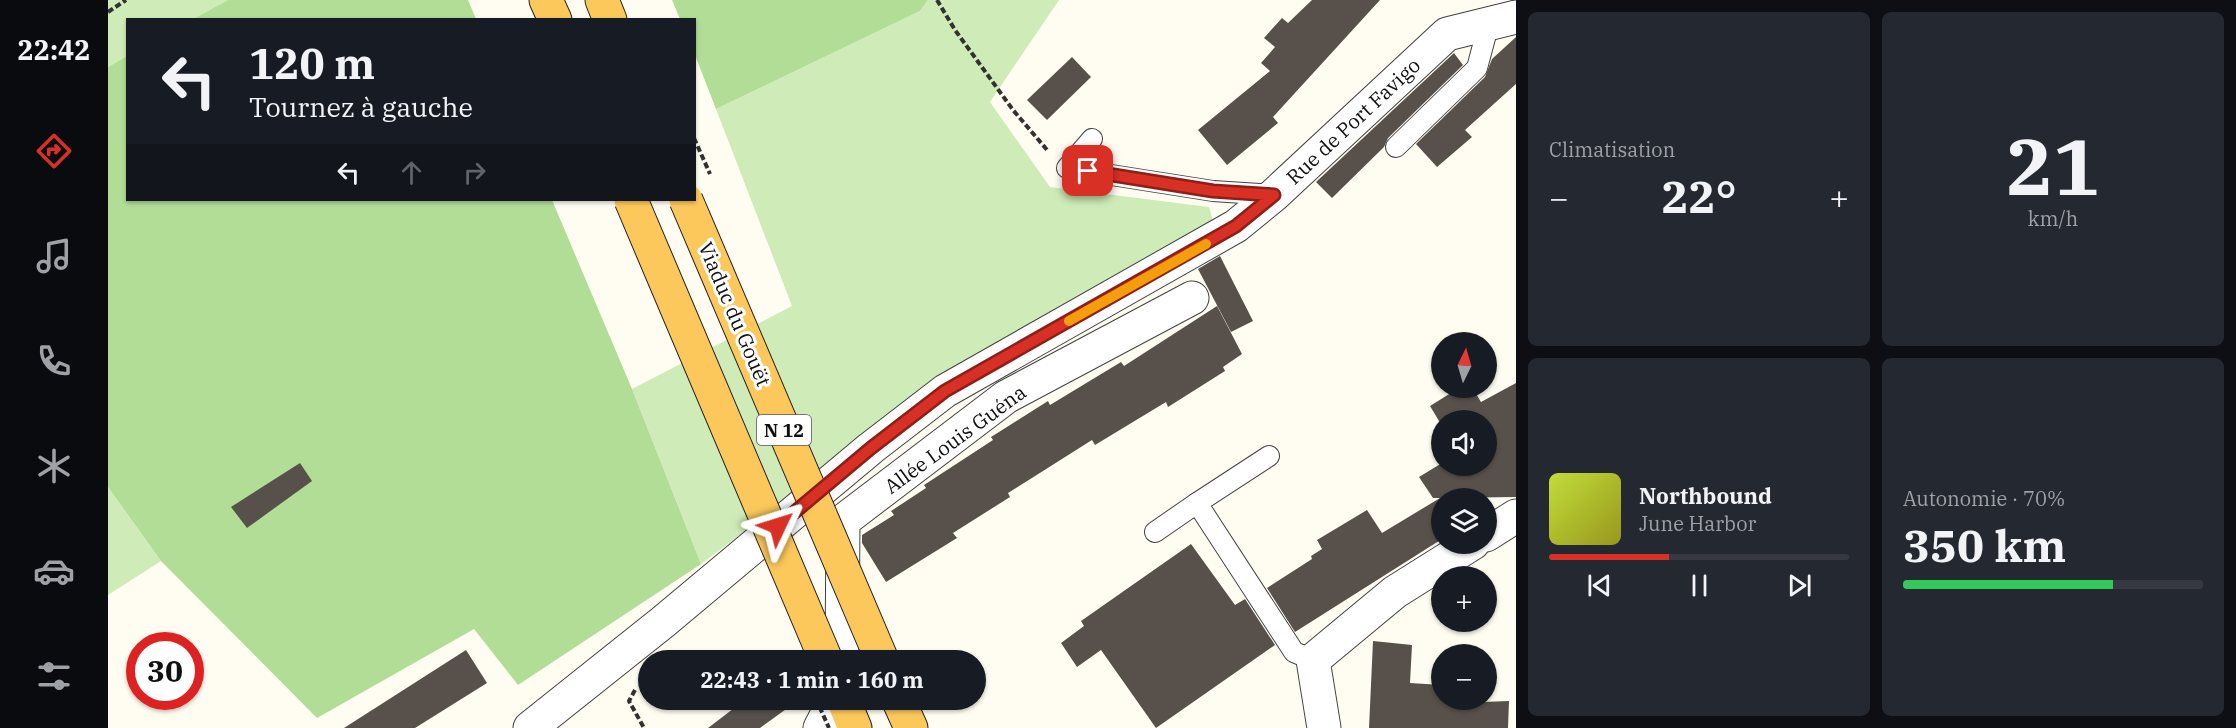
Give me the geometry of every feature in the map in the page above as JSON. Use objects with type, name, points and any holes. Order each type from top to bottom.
[{"type":"highway","points":[[546,0],[554,18]]},
{"type":"highway","points":[[602,0],[609,18]]},
{"type":"highway","name":"N 12","points":[[631,201],[822,650]]},
{"type":"highway","name":"Viaduc du Gouët","points":[[686,201],[878,650]]},
{"type":"highway","points":[[903,710],[911,728]]},
{"type":"street","name":"Rue de Port Favigo","points":[[530,728],[676,611],[871,448],[945,391],[1236,226],[1274,195],[1447,34],[1502,20]]},
{"type":"street","name":"Allée Louis Guéna","points":[[842,650],[843,521],[1006,397],[1192,298]]},
{"type":"street","points":[[1497,528],[1516,516]]},
{"type":"street","points":[[1324,728],[1313,660],[1395,592],[1455,554]]},
{"type":"lane","points":[[1396,147],[1477,68],[1502,20]]},
{"type":"lane","points":[[1067,168],[1092,139]]},
{"type":"lane","points":[[1067,168],[1213,191],[1274,195]]},
{"type":"lane","points":[[1155,532],[1269,456]]},
{"type":"lane","points":[[1197,503],[1294,652],[1313,660]]},
{"type":"path","points":[[108,12],[126,0]]},
{"type":"path","points":[[937,0],[955,30],[1013,110],[1040,143],[1067,168]]},
{"type":"path","points":[[638,686],[629,701],[644,728]]},
{"type":"green space","points":[[108,0],[228,0],[195,18],[126,18],[126,57],[108,67]]},
{"type":"green space","points":[[228,0],[468,0],[476,18],[195,18]]},
{"type":"green space","points":[[672,0],[928,0],[920,11],[716,109],[696,58],[696,18],[680,18]]},
{"type":"green space","points":[[928,0],[1059,0],[990,102],[1050,187],[1209,207],[1215,228],[1067,302],[942,379],[867,440],[701,564],[632,389],[792,306],[716,109],[920,11]]},
{"type":"green space","points":[[126,57],[126,201],[552,201],[632,389],[701,564],[518,685],[474,629],[317,718],[161,561],[108,487],[108,67]]},
{"type":"green space","points":[[108,487],[161,561],[108,595]]},
{"type":"building","points":[[1312,0],[1380,0],[1273,117],[1278,123],[1227,165],[1198,130],[1270,71],[1261,63],[1275,47],[1264,38],[1282,18],[1288,23]]},
{"type":"building","points":[[1516,37],[1516,84],[1465,130],[1472,137],[1437,167],[1416,144],[1485,77],[1492,59]]},
{"type":"building","points":[[1454,53],[1463,65],[1388,138],[1384,147],[1332,198],[1316,182]]},
{"type":"building","points":[[1072,57],[1091,77],[1047,120],[1027,100]]},
{"type":"building","points":[[1220,256],[1253,321],[1231,332],[1198,269]]},
{"type":"building","points":[[1217,306],[1242,354],[1223,367],[1225,371],[1168,407],[1166,402],[1095,445],[1092,440],[1008,493],[1010,497],[953,533],[957,538],[886,582],[862,543],[862,535],[894,515],[891,511],[926,488],[924,485],[993,440],[991,437],[1048,401],[1050,405],[1121,362],[1124,366]]},
{"type":"building","points":[[1516,383],[1516,497],[1497,497],[1497,488],[1431,488],[1431,495],[1419,477],[1431,470],[1431,476],[1497,476],[1497,410],[1432,410],[1430,406],[1443,398],[1479,398],[1481,402],[1488,398],[1497,398],[1497,393]]},
{"type":"building","points":[[300,463],[312,481],[247,528],[231,507]]},
{"type":"building","points":[[1431,503],[1431,546],[1295,632],[1267,588],[1312,559],[1311,556],[1322,549],[1317,540],[1367,510],[1382,533]]},
{"type":"building","points":[[1191,544],[1235,605],[1245,599],[1275,645],[1156,728],[1101,650],[1077,667],[1061,643],[1084,626],[1081,621]]},
{"type":"building","points":[[1373,641],[1412,645],[1410,683],[1431,684],[1431,710],[1497,710],[1497,701],[1509,701],[1508,728],[1369,728]]},
{"type":"building","points":[[466,650],[487,683],[415,728],[344,728]]},
{"type":"building","points":[[732,710],[785,710],[760,728],[708,728]]},
{"type":"slow traffic","points":[[1069,321],[1206,244]]},
{"type":"route","points":[[778,526],[871,448],[945,391],[1236,226],[1274,195],[1213,191],[1088,171]]}]
